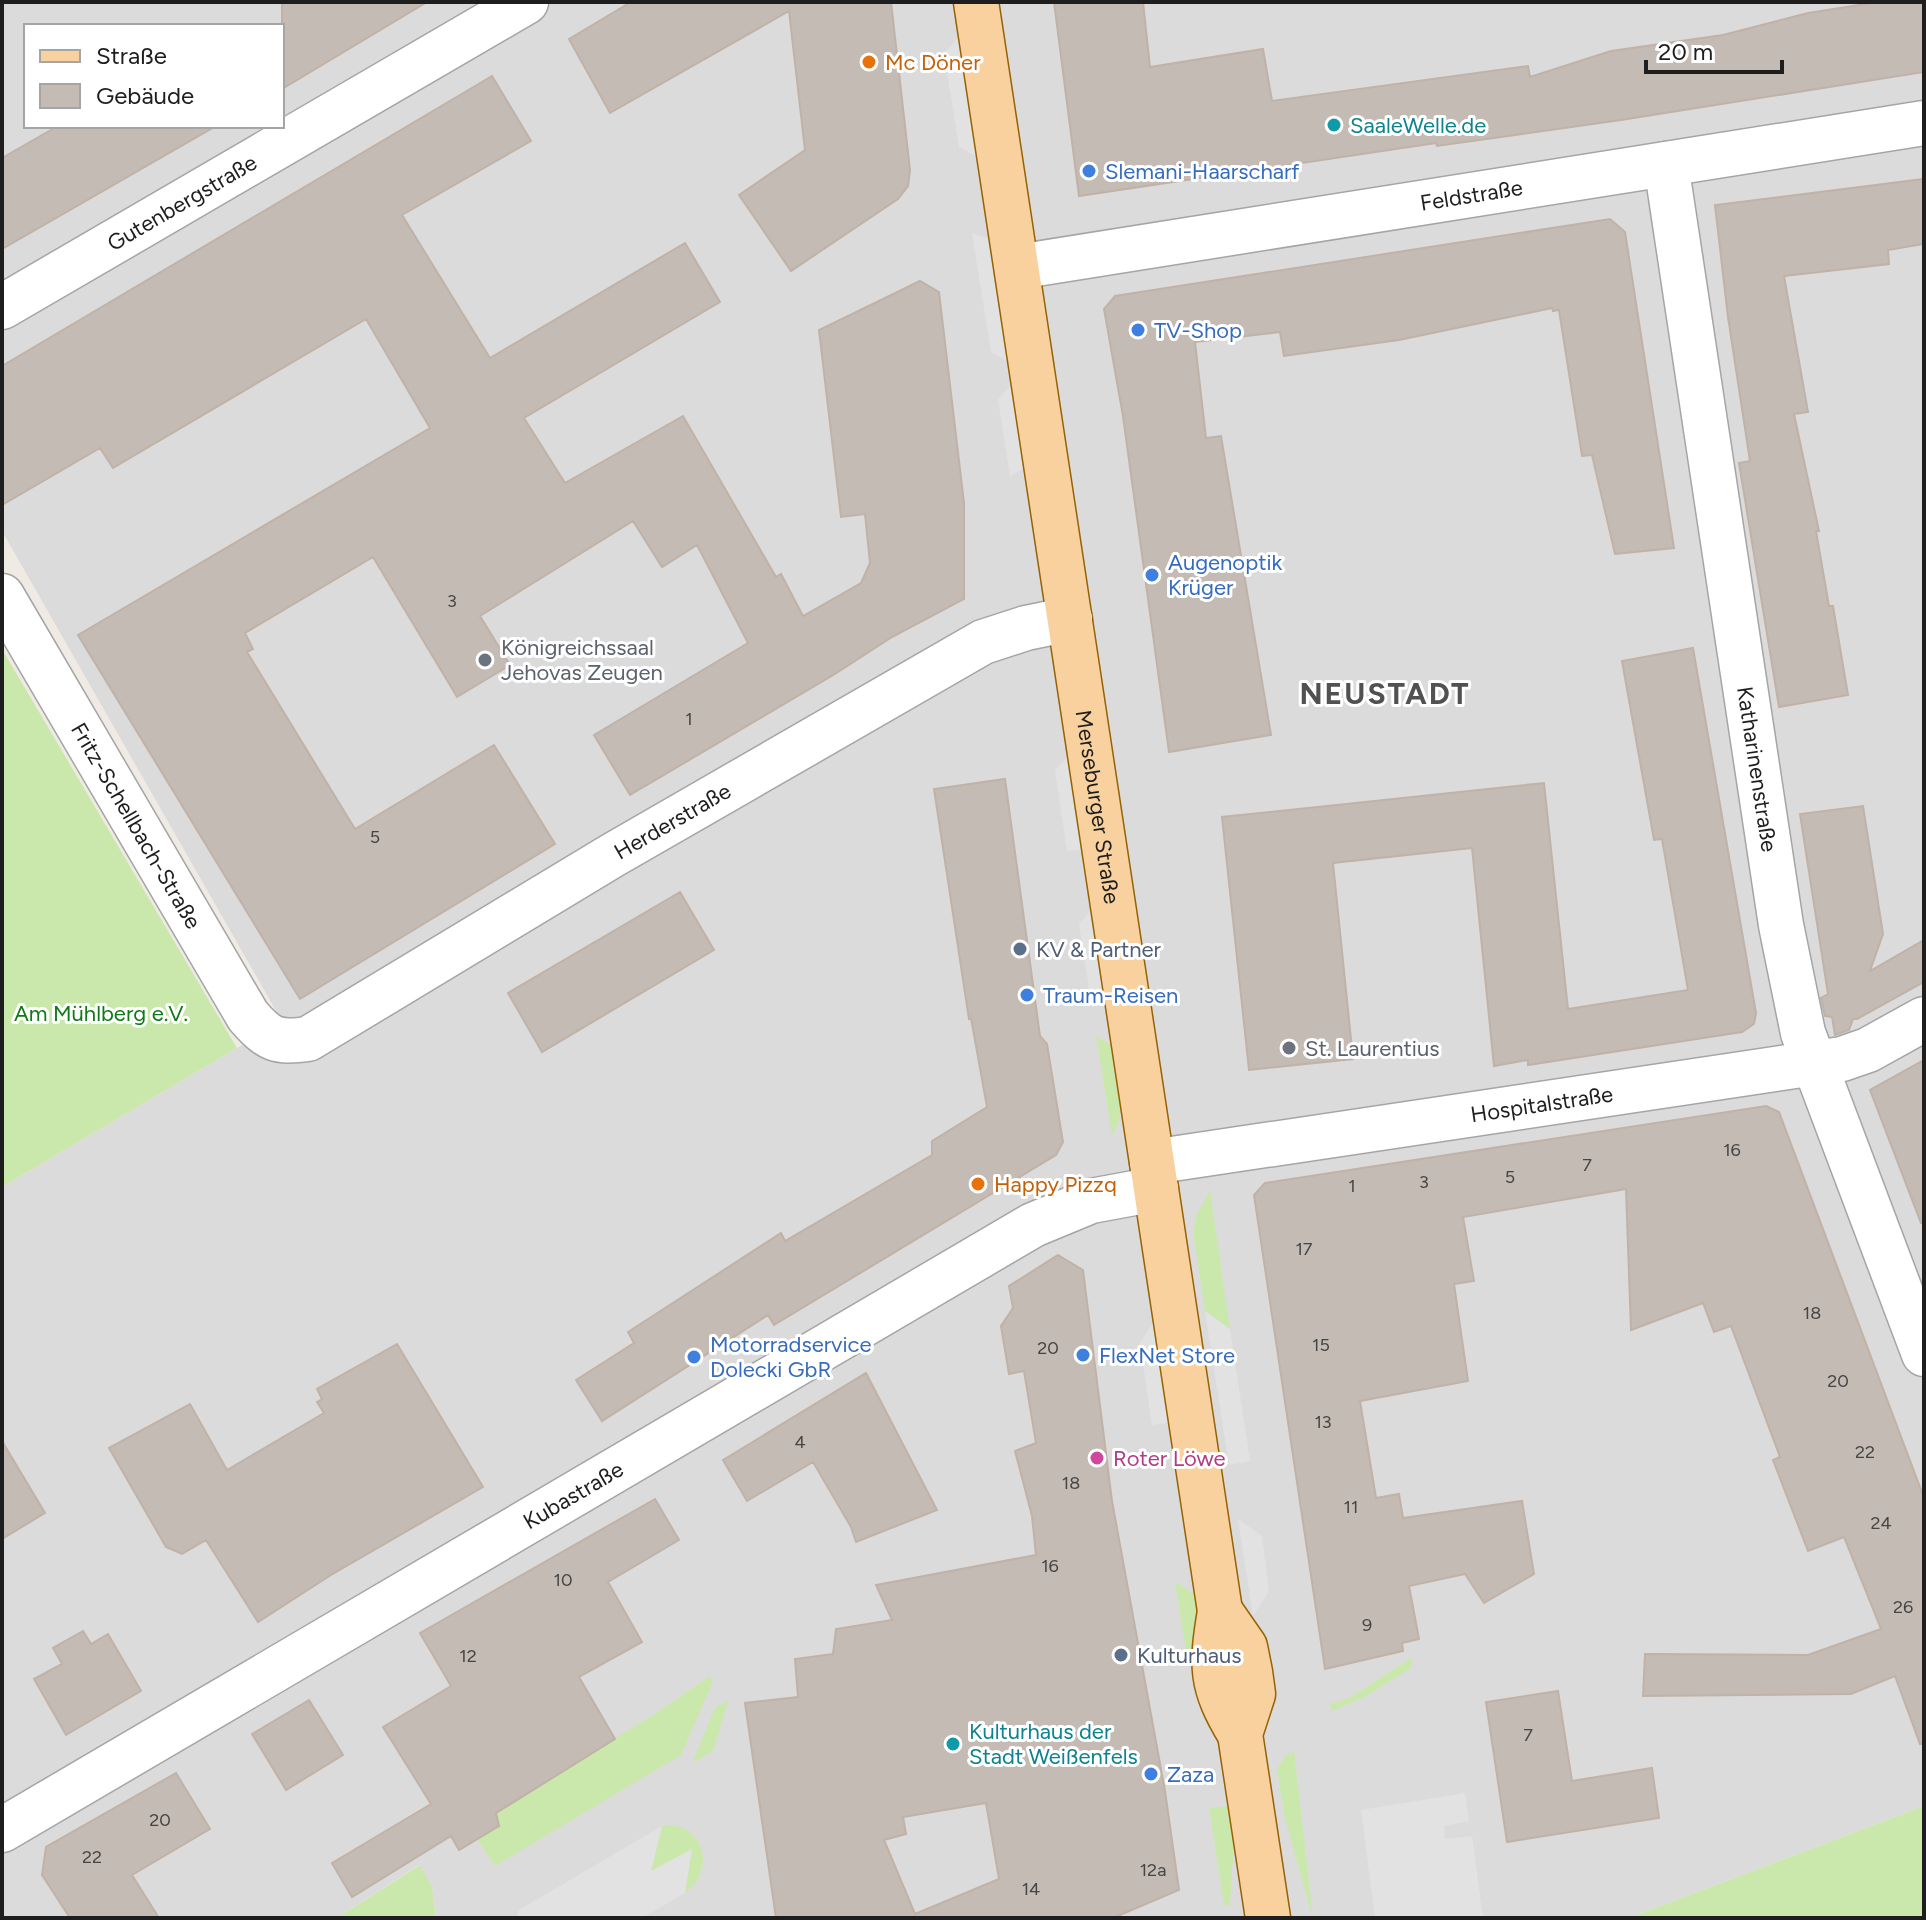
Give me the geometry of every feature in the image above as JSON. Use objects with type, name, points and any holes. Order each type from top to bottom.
[{"type":"main road","name":"Merseburger Straße","points":[[976,2],[1220,1611],[1213,1655],[1216,1677],[1221,1703],[1240,1734],[1268,1918]]},
{"type":"street","name":"Gutenbergstraße","points":[[2,307],[526,2]]},
{"type":"street","name":"Feldstraße","points":[[1017,267],[1924,123]]},
{"type":"street","name":"Katharinenstraße","points":[[1666,164],[1795,1002],[1814,1063],[1924,1354]]},
{"type":"street","name":"Fritz-Schellbach-Straße","points":[[2,596],[248,1016],[265,1036],[285,1042]]},
{"type":"street","name":"Herderstraße","points":[[285,1042],[308,1039],[613,855],[983,642],[1026,628],[1070,619]]},
{"type":"street","name":"Hospitalstraße","points":[[1154,1176],[1855,1056],[1924,1019]]},
{"type":"street","name":"Kubastraße","points":[[2,1830],[1033,1225],[1154,1176]]},
{"type":"shaded area","points":[[2,2],[1924,2],[1924,1806],[1629,1918],[436,1918],[432,1887],[419,1865],[337,1918],[2,1918],[2,1187],[283,1023],[2,531]]},
{"type":"shaded area","points":[[962,34],[980,158],[959,147],[944,53]]},
{"type":"shaded area","points":[[972,233],[993,240],[1011,364],[991,352]]},
{"type":"shaded area","points":[[1014,382],[1027,467],[1010,476],[998,399]]},
{"type":"shaded area","points":[[1072,752],[1086,849],[1067,851],[1055,770]]},
{"type":"shaded area","points":[[1094,907],[1108,997],[1092,1008],[1079,924]]},
{"type":"shaded area","points":[[1205,1311],[1230,1329],[1250,1461],[1229,1465]]},
{"type":"shaded area","points":[[1156,1318],[1172,1422],[1152,1425],[1140,1343]]},
{"type":"shaded area","points":[[1238,1519],[1262,1536],[1269,1591],[1253,1616]]},
{"type":"shaded area","points":[[1465,1793],[1469,1821],[1444,1826],[1445,1839],[1472,1836],[1483,1918],[1375,1918],[1361,1810]]},
{"type":"shaded area","points":[[662,1826],[651,1871],[692,1849],[685,1893],[642,1918],[517,1918],[519,1910]]},
{"type":"green space","name":"Am Mühlberg e.V.","points":[[2,649],[237,1048],[2,1187]]},
{"type":"green space","points":[[1096,1036],[1115,1047],[1119,1069],[1121,1114],[1112,1135]]},
{"type":"green space","points":[[1210,1190],[1230,1329],[1205,1311],[1193,1231],[1197,1214]]},
{"type":"green space","points":[[1175,1582],[1198,1596],[1199,1663],[1187,1658]]},
{"type":"green space","points":[[1411,1658],[1412,1665],[1408,1670],[1363,1698],[1332,1711],[1330,1704],[1349,1698]]},
{"type":"green space","points":[[710,1676],[713,1681],[681,1755],[495,1866],[477,1839],[499,1826],[496,1813]]},
{"type":"green space","points":[[729,1699],[713,1751],[692,1763],[715,1708]]},
{"type":"green space","points":[[1294,1751],[1313,1918],[1285,1819],[1277,1769],[1286,1755]]},
{"type":"green space","points":[[1229,1806],[1234,1837],[1230,1905],[1224,1905],[1209,1808]]},
{"type":"green space","points":[[1924,1806],[1924,1918],[1629,1918]]},
{"type":"green space","points":[[672,1825],[693,1835],[702,1854],[700,1875],[685,1893],[692,1849],[651,1872],[662,1826]]},
{"type":"green space","points":[[420,1865],[432,1887],[436,1918],[337,1918]]},
{"type":"building","points":[[282,2],[427,2],[284,88]]},
{"type":"building","points":[[631,2],[891,2],[910,170],[908,186],[898,199],[791,271],[739,195],[805,150],[789,11],[610,113],[569,39]]},
{"type":"building","points":[[1054,2],[1143,2],[1150,67],[1263,49],[1272,101],[1528,66],[1530,77],[1611,51],[1723,35],[1808,13],[1878,2],[1924,2],[1924,72],[1621,120],[1437,146],[1436,143],[1079,196]]},
{"type":"building","points":[[492,76],[531,141],[402,215],[490,358],[685,243],[720,302],[524,418],[565,483],[683,416],[776,577],[781,574],[803,616],[861,583],[870,563],[865,514],[841,517],[819,330],[920,281],[939,292],[964,503],[964,599],[892,637],[630,795],[594,735],[748,643],[697,545],[662,567],[633,521],[480,616],[510,665],[457,697],[373,557],[245,633],[253,649],[247,652],[355,829],[494,745],[555,844],[300,999],[78,635],[430,428],[366,319],[113,468],[100,448],[2,505],[2,366]]},
{"type":"building","points":[[54,128],[213,128],[2,249],[2,158]]},
{"type":"building","points":[[1924,179],[1924,244],[1888,250],[1889,264],[1784,276],[1808,412],[1794,414],[1819,531],[1816,531],[1829,606],[1833,606],[1848,695],[1779,707],[1739,463],[1750,461],[1715,205]]},
{"type":"building","points":[[1610,219],[1625,232],[1674,548],[1615,554],[1592,455],[1582,456],[1559,310],[1553,311],[1552,308],[1399,340],[1284,356],[1280,332],[1195,342],[1206,438],[1221,436],[1271,735],[1169,752],[1123,416],[1104,309],[1115,296]]},
{"type":"building","points":[[1693,648],[1756,1013],[1754,1024],[1742,1032],[1528,1065],[1528,1060],[1494,1066],[1472,848],[1333,863],[1353,1059],[1249,1070],[1222,817],[1544,783],[1568,1009],[1688,990],[1662,839],[1654,840],[1622,661]]},
{"type":"building","points":[[1005,779],[1040,1036],[1047,1044],[1063,1142],[1056,1155],[774,1325],[768,1315],[602,1421],[576,1380],[634,1343],[628,1332],[781,1233],[785,1241],[932,1155],[932,1141],[987,1107],[969,1019],[934,789]]},
{"type":"building","points":[[1863,806],[1883,934],[1870,971],[1924,940],[1924,982],[1853,1019],[1849,1030],[1835,1035],[1832,1017],[1825,1016],[1821,998],[1828,994],[1800,814]]},
{"type":"building","points":[[680,892],[714,950],[542,1052],[508,993]]},
{"type":"building","points":[[1924,1060],[1924,1222],[1921,1223],[1870,1090]]},
{"type":"building","points":[[1766,1106],[1779,1112],[1924,1498],[1924,1743],[1920,1744],[1895,1676],[1851,1694],[1643,1696],[1645,1654],[1808,1655],[1881,1629],[1844,1537],[1808,1551],[1773,1460],[1780,1457],[1731,1326],[1714,1332],[1703,1303],[1631,1330],[1626,1189],[1463,1217],[1474,1281],[1454,1284],[1468,1381],[1360,1401],[1376,1498],[1399,1494],[1403,1518],[1522,1501],[1534,1574],[1484,1603],[1465,1574],[1409,1586],[1419,1639],[1402,1643],[1403,1651],[1325,1669],[1254,1195],[1265,1183]]},
{"type":"building","name":"Kulturhaus der Stadt Weißenfels","points":[[1058,1255],[1083,1270],[1112,1501],[1165,1791],[1179,1890],[1113,1918],[776,1918],[745,1703],[798,1697],[795,1659],[833,1654],[836,1629],[892,1620],[876,1585],[1036,1555],[1032,1516],[1015,1451],[1036,1443],[1024,1371],[1009,1374],[1001,1326],[1013,1308],[1009,1286]],"holes":[[[986,1803],[999,1879],[915,1914],[884,1840],[906,1834],[903,1817]]]},
{"type":"building","points":[[397,1344],[483,1487],[331,1575],[258,1622],[206,1540],[182,1554],[166,1547],[109,1448],[190,1404],[227,1470],[324,1413],[317,1402],[322,1399],[317,1389]]},
{"type":"building","points":[[866,1373],[937,1510],[856,1542],[851,1527],[813,1462],[747,1501],[723,1460]]},
{"type":"building","points":[[2,1441],[45,1513],[2,1539]]},
{"type":"building","points":[[655,1499],[679,1540],[608,1582],[642,1642],[579,1677],[615,1739],[496,1813],[499,1826],[459,1850],[451,1836],[352,1897],[332,1863],[431,1804],[383,1727],[451,1686],[420,1633]]},
{"type":"building","points":[[83,1631],[91,1644],[108,1634],[141,1691],[66,1735],[34,1679],[62,1664],[53,1648]]},
{"type":"building","points":[[1558,1691],[1572,1781],[1652,1768],[1659,1818],[1507,1842],[1486,1702]]},
{"type":"building","points":[[309,1700],[343,1755],[286,1790],[252,1734]]},
{"type":"building","points":[[176,1773],[210,1829],[132,1875],[159,1918],[70,1918],[42,1875],[46,1847]]},
{"type":"place","name":"Mc Döner","points":[[869,62]]},
{"type":"place","name":"SaaleWelle.de","points":[[1334,125]]},
{"type":"place","name":"Slemani-Haarscharf","points":[[1089,171]]},
{"type":"place","name":"TV-Shop","points":[[1138,330]]},
{"type":"place","name":"Augenoptik Krüger","points":[[1152,575]]},
{"type":"place","name":"Königreichssaal Jehovas Zeugen","points":[[485,660]]},
{"type":"place","name":"KV & Partner","points":[[1020,949]]},
{"type":"place","name":"Traum-Reisen","points":[[1027,995]]},
{"type":"place","name":"St. Laurentius","points":[[1289,1048]]},
{"type":"place","name":"Happy Pizzq","points":[[978,1184]]},
{"type":"place","name":"FlexNet Store","points":[[1083,1355]]},
{"type":"place","name":"Motorradservice Dolecki GbR","points":[[694,1357]]},
{"type":"place","name":"Roter Löwe","points":[[1097,1458]]},
{"type":"place","name":"Kulturhaus","points":[[1121,1655]]},
{"type":"place","name":"Kulturhaus der Stadt Weißenfels","points":[[953,1744]]},
{"type":"place","name":"Zaza","points":[[1151,1774]]},
{"type":"district","name":"NEUSTADT","points":[[1385,693]]}]
